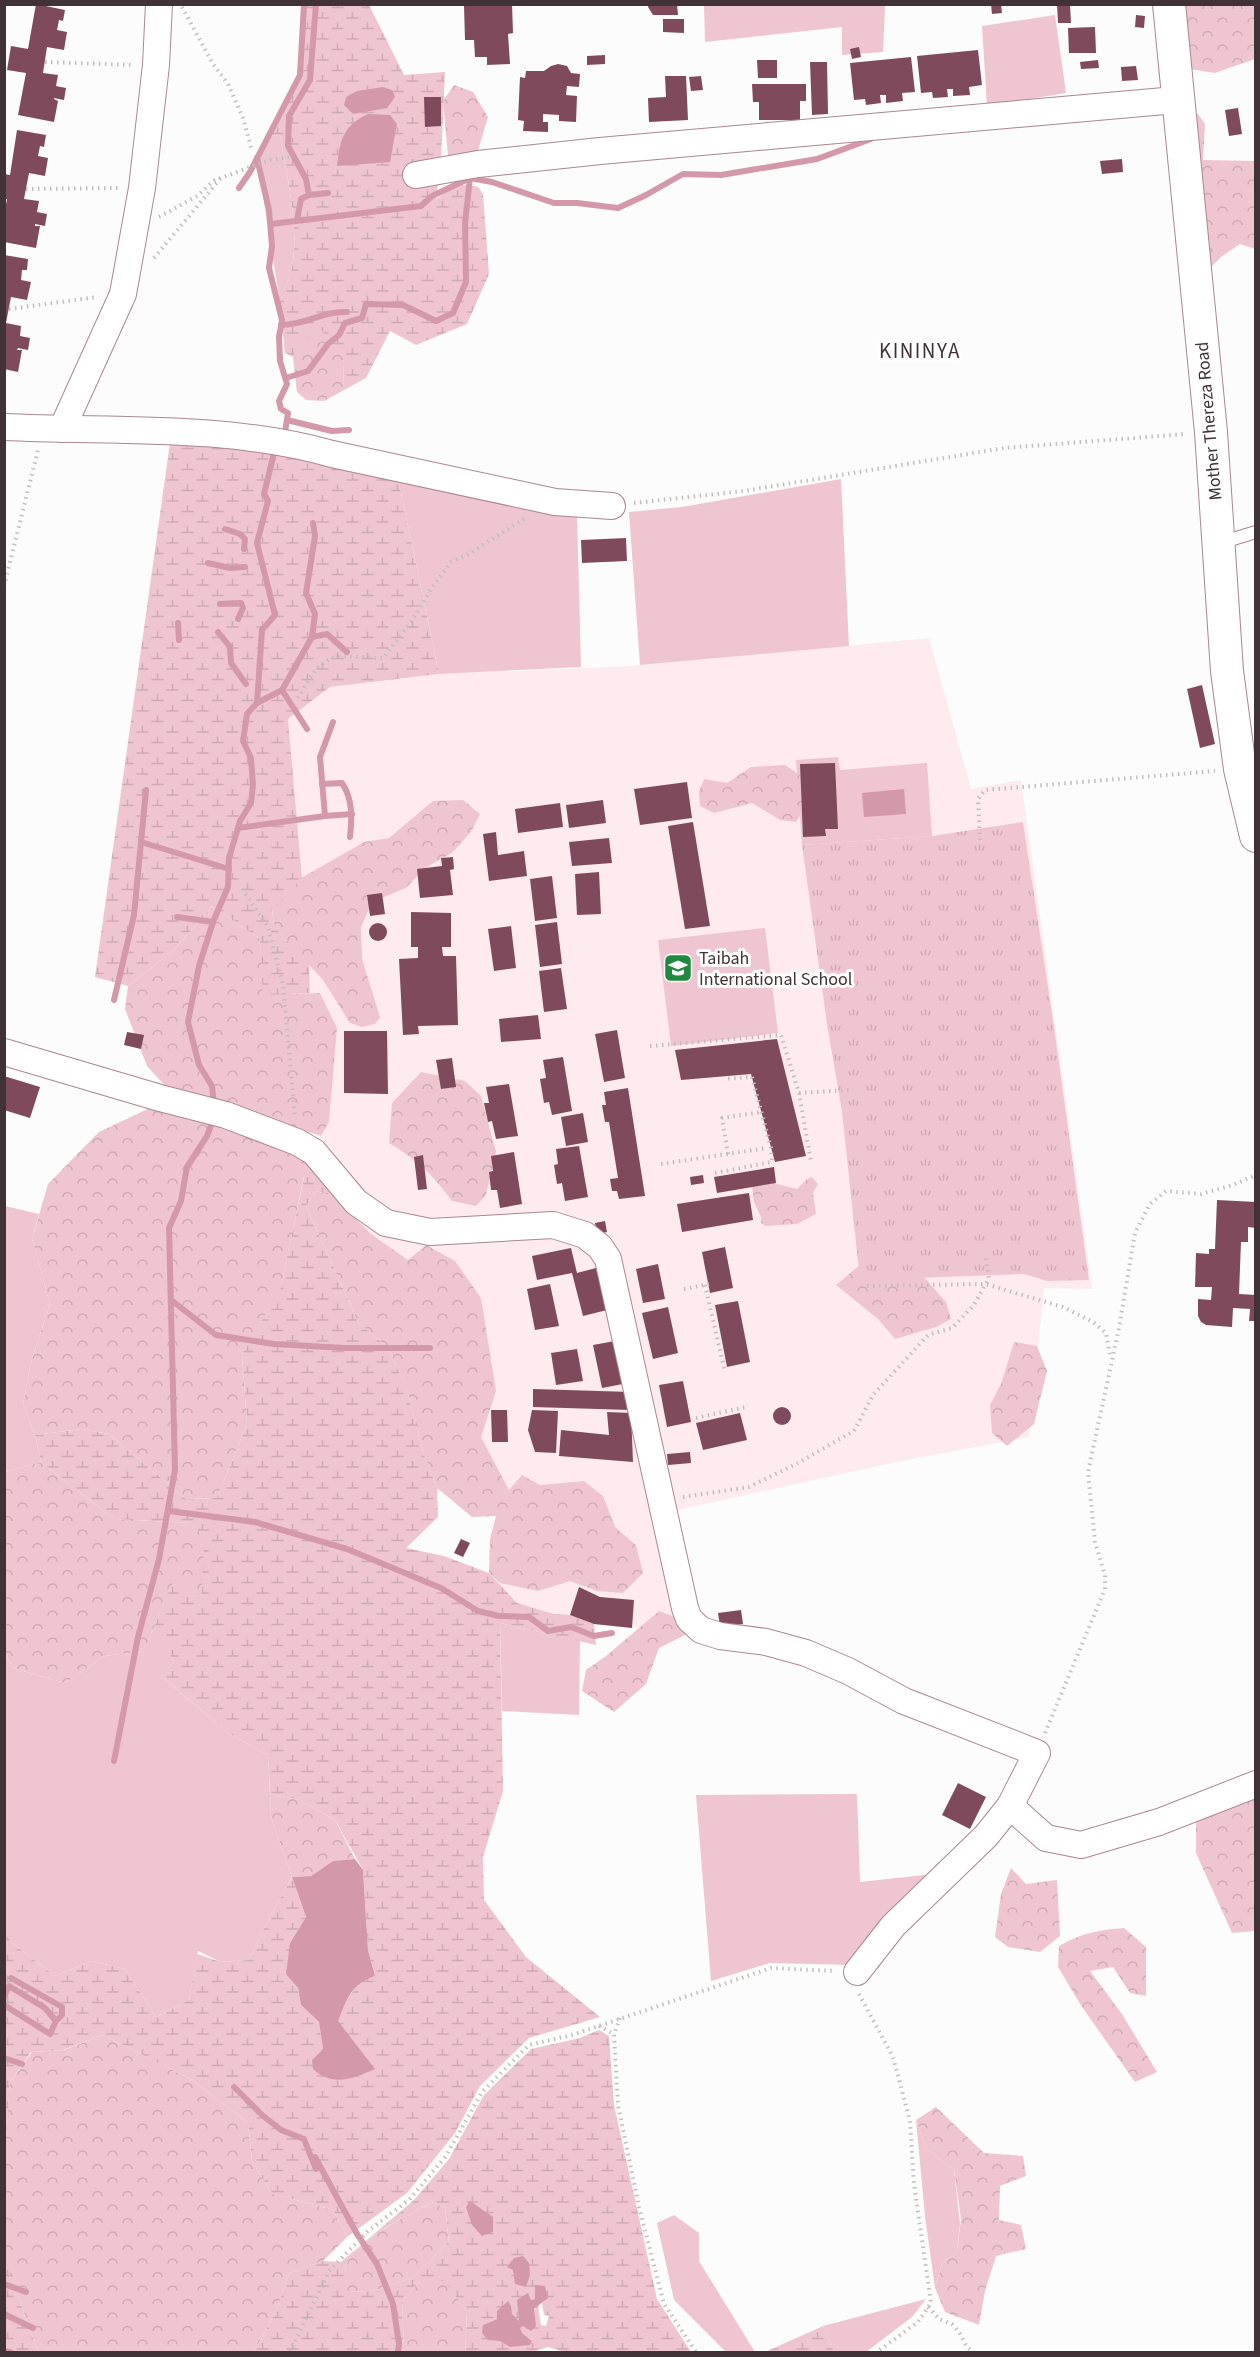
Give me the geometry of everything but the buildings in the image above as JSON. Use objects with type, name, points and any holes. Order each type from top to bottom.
[{"type":"street","points":[[53,429],[123,294],[142,188],[156,65],[159,4]]},
{"type":"street","name":"Mother Thereza Road","points":[[1169,4],[1176,100],[1180,117],[1210,432],[1227,671],[1240,769],[1256,836]]},
{"type":"street","points":[[416,175],[478,164],[589,152],[1176,100]]},
{"type":"street","points":[[4,427],[223,433],[299,444],[332,454],[555,502],[612,506]]},
{"type":"street","points":[[4,1052],[226,1115],[297,1142],[314,1152],[356,1202],[386,1223],[430,1232],[553,1225],[585,1234],[600,1247],[608,1259],[689,1619],[701,1630],[720,1636],[766,1642],[806,1653],[848,1671],[904,1701],[1037,1753],[1010,1806],[986,1836],[893,1926],[857,1972]]},
{"type":"street","points":[[1010,1806],[1046,1838],[1081,1845],[1159,1822],[1256,1784]]},
{"type":"lane","points":[[1219,544],[1256,532]]},
{"type":"path","points":[[181,4],[213,64],[228,84],[243,118],[252,151]]},
{"type":"path","points":[[45,62],[156,65]]},
{"type":"path","points":[[135,230],[196,196],[215,180],[270,160],[290,157]]},
{"type":"path","points":[[150,262],[221,178]]},
{"type":"path","points":[[26,189],[142,188]]},
{"type":"path","points":[[9,309],[123,294]]},
{"type":"path","points":[[4,586],[53,429]]},
{"type":"path","points":[[612,506],[744,491],[1004,448],[1210,432]]},
{"type":"path","points":[[298,698],[314,672],[321,665],[336,657],[383,658],[452,562],[555,502]]},
{"type":"path","points":[[980,840],[978,799],[985,790],[1240,769]]},
{"type":"path","points":[[242,889],[268,927],[283,985],[297,1142]]},
{"type":"path","points":[[650,1046],[781,1035],[799,1093],[811,1162]]},
{"type":"path","points":[[715,1173],[772,1162],[771,1148],[752,1077],[725,1079]]},
{"type":"path","points":[[799,1093],[849,1090]]},
{"type":"path","points":[[728,1154],[722,1118],[762,1112]]},
{"type":"path","points":[[661,1164],[767,1148]]},
{"type":"path","points":[[1037,1753],[1105,1589],[1105,1575],[1095,1542],[1088,1472],[1119,1328],[1135,1233],[1150,1204],[1166,1191],[1201,1194],[1233,1185],[1256,1175]]},
{"type":"path","points":[[662,1501],[749,1487],[798,1463],[854,1431],[873,1395],[928,1335],[952,1328],[974,1305],[989,1278],[985,1254]]},
{"type":"path","points":[[867,1286],[985,1284],[1063,1307],[1093,1322],[1106,1333],[1111,1358]]},
{"type":"path","points":[[684,1289],[706,1285],[725,1372]]},
{"type":"path","points":[[696,1418],[746,1407]]},
{"type":"path","points":[[290,2352],[329,2271],[368,2231],[409,2200],[446,2156],[482,2092],[529,2045],[572,2035],[771,1968],[857,1972],[859,1994],[893,2057],[910,2121],[914,2184],[931,2303],[918,2322],[877,2352]]},
{"type":"path","points":[[620,2018],[614,2034],[618,2105],[639,2207],[664,2304],[696,2352]]},
{"type":"path","points":[[599,2026],[614,2034]]},
{"type":"path","points":[[928,2307],[939,2319],[952,2324],[960,2332],[967,2347],[974,2352]]},
{"type":"shaded area","points":[[383,87],[392,90],[395,97],[387,108],[353,114],[344,105],[346,97],[357,91]]},
{"type":"shaded area","points":[[368,114],[390,115],[397,124],[390,162],[337,166],[344,134],[353,123]]},
{"type":"shaded area","name":"Taibah International School","points":[[929,638],[971,789],[1021,780],[1092,1289],[1044,1288],[1029,1437],[896,1462],[673,1511],[677,1622],[632,1628],[594,1624],[570,1615],[554,1614],[517,1603],[489,1573],[490,1537],[496,1516],[437,1488],[422,1449],[329,1259],[333,1196],[323,1147],[288,719],[330,687],[439,674],[633,666]]},
{"type":"shaded area","points":[[904,789],[906,814],[864,817],[862,793]]},
{"type":"shaded area","points":[[355,1859],[363,1870],[368,1950],[375,1976],[355,1988],[347,1999],[338,2021],[375,2069],[359,2076],[335,2080],[320,2075],[313,2069],[312,2060],[323,2049],[319,2022],[301,2005],[298,1988],[286,1974],[290,1943],[306,1917],[292,1877],[311,1876],[333,1861]]},
{"type":"shaded area","points":[[470,2201],[493,2217],[493,2232],[482,2236],[472,2225],[466,2207]]},
{"type":"shaded area","points":[[523,2256],[529,2263],[530,2275],[526,2287],[515,2284],[513,2270],[507,2267],[514,2258]]},
{"type":"shaded area","points":[[535,2285],[545,2286],[548,2298],[534,2309],[536,2326],[531,2331],[523,2326],[520,2328],[522,2333],[532,2341],[530,2345],[510,2347],[500,2341],[488,2340],[482,2333],[483,2325],[497,2319],[497,2311],[508,2301],[512,2314],[519,2321],[517,2300],[528,2293],[531,2300],[535,2299]]},
{"type":"green space","points":[[304,5],[369,5],[404,75],[445,72],[441,159],[436,199],[458,184],[478,187],[483,194],[489,274],[467,324],[416,345],[390,331],[366,378],[344,390],[343,355],[321,330],[300,342],[293,357],[285,353],[279,296],[288,281],[293,263],[293,219],[280,136],[269,135],[300,75]]},
{"type":"green space","points":[[704,5],[885,5],[883,52],[842,55],[842,27],[705,42]]},
{"type":"green space","points":[[1162,5],[1255,6],[1255,59],[1215,73],[1189,69]]},
{"type":"green space","points":[[1055,15],[1066,93],[987,106],[982,26]]},
{"type":"green space","points":[[454,85],[473,92],[488,117],[477,154],[448,156],[443,101]]},
{"type":"green space","points":[[1185,114],[1198,114],[1205,124],[1203,160],[1255,161],[1255,249],[1240,244],[1221,257],[1206,272]]},
{"type":"green space","points":[[269,135],[280,136],[293,219],[293,263],[288,281],[279,296],[257,158]]},
{"type":"green space","points":[[321,329],[343,355],[344,390],[324,401],[306,400],[297,392],[293,357],[299,342]]},
{"type":"green space","points":[[214,439],[398,478],[439,674],[330,687],[288,719],[302,878],[272,910],[274,927],[309,964],[310,993],[263,995],[260,939],[212,906],[175,949],[128,986],[95,977],[170,443]]},
{"type":"green space","points":[[398,478],[577,513],[581,667],[439,674]]},
{"type":"green space","points":[[841,479],[849,646],[640,665],[629,512],[682,507]]},
{"type":"green space","points":[[838,757],[840,770],[927,763],[932,836],[802,845],[796,760]]},
{"type":"green space","points":[[785,765],[800,775],[808,803],[796,822],[780,820],[752,803],[714,813],[700,806],[699,791],[704,779],[727,783],[751,767]]},
{"type":"green space","points":[[463,800],[480,814],[471,832],[452,853],[425,868],[406,888],[372,902],[361,927],[362,959],[380,1017],[375,1024],[362,1027],[350,1023],[323,980],[274,927],[272,909],[296,881],[364,842],[389,838],[433,801]]},
{"type":"green space","points":[[1023,822],[1089,1280],[1047,1281],[1024,1274],[860,1280],[842,1112],[802,845],[932,836]]},
{"type":"green space","points":[[212,906],[260,939],[264,994],[320,993],[337,1028],[329,1122],[321,1136],[168,1089],[147,1066],[125,1009],[128,986],[175,949]]},
{"type":"green space","points":[[765,928],[778,1033],[671,1046],[658,940]]},
{"type":"green space","points":[[421,1072],[465,1081],[481,1096],[496,1152],[486,1195],[476,1206],[452,1201],[424,1169],[389,1143],[392,1103]]},
{"type":"green space","points":[[156,1105],[291,1149],[304,1176],[280,1291],[242,1354],[247,1424],[217,1498],[186,1499],[109,1434],[81,1429],[35,1435],[23,1404],[31,1362],[50,1304],[32,1239],[48,1184],[99,1132]]},
{"type":"green space","points":[[291,1149],[331,1188],[333,1196],[316,1191],[306,1206],[358,1322],[388,1348],[407,1390],[422,1449],[437,1488],[438,1517],[406,1548],[444,1556],[489,1573],[517,1603],[554,1614],[570,1615],[594,1624],[596,1645],[500,1623],[503,1791],[483,1857],[484,1900],[526,1957],[600,2017],[529,2038],[480,2086],[455,2133],[407,2193],[347,2237],[333,2210],[271,2193],[252,2161],[248,2123],[192,2080],[103,2035],[63,2050],[31,2052],[10,2082],[5,2151],[5,2060],[10,2061],[4,2058],[5,1934],[15,1945],[55,1976],[92,1961],[125,1969],[156,2017],[189,2000],[197,1954],[221,1962],[249,1960],[292,1877],[306,1917],[290,1943],[301,2005],[319,2022],[323,2048],[349,1996],[365,1979],[375,1976],[368,1950],[363,1870],[335,1820],[299,1800],[270,1793],[268,1755],[228,1733],[160,1675],[174,1662],[163,1641],[150,1637],[175,1577],[191,1597],[202,1594],[204,1540],[194,1523],[114,1519],[41,1462],[35,1435],[81,1429],[109,1434],[186,1499],[217,1498],[247,1424],[242,1354],[280,1290],[304,1177]],"holes":[[[322,2050],[317,2060],[313,2069],[313,2059]]]},
{"type":"green space","points":[[812,1177],[818,1184],[813,1193],[816,1214],[797,1224],[765,1226],[761,1223],[761,1217],[754,1202],[752,1185],[758,1179],[797,1189]]},
{"type":"green space","points":[[316,1191],[333,1196],[371,1234],[408,1260],[426,1245],[455,1261],[481,1298],[496,1391],[481,1437],[509,1490],[522,1475],[540,1485],[584,1481],[603,1496],[615,1527],[636,1545],[643,1573],[623,1593],[597,1591],[570,1581],[538,1591],[500,1583],[489,1573],[490,1540],[496,1516],[472,1517],[437,1488],[422,1449],[407,1390],[388,1348],[358,1322],[306,1206]]},
{"type":"green space","points":[[5,1206],[39,1214],[32,1239],[50,1304],[31,1362],[23,1404],[35,1435],[41,1462],[5,1472]]},
{"type":"green space","points":[[861,1264],[923,1276],[946,1302],[951,1319],[936,1327],[895,1339],[878,1319],[836,1285]]},
{"type":"green space","points":[[1014,1342],[1037,1346],[1047,1371],[1034,1424],[1007,1446],[992,1433],[990,1405],[1001,1384]]},
{"type":"green space","points":[[41,1462],[114,1519],[194,1523],[223,1562],[219,1591],[191,1597],[175,1578],[144,1651],[105,1656],[65,1683],[13,1668],[4,1651],[5,1472]]},
{"type":"green space","points":[[659,1611],[683,1620],[685,1635],[659,1648],[646,1684],[614,1712],[582,1691],[586,1670]]},
{"type":"green space","points":[[500,1623],[580,1641],[579,1715],[502,1711]]},
{"type":"green space","points":[[150,1637],[163,1640],[174,1662],[161,1676],[228,1733],[268,1755],[271,1817],[292,1877],[249,1960],[221,1962],[198,1951],[189,2000],[156,2017],[125,1969],[92,1961],[55,1976],[15,1945],[5,1934],[4,1651],[13,1668],[65,1683],[105,1656],[143,1651]]},
{"type":"green space","points":[[270,1793],[299,1800],[335,1820],[355,1859],[333,1861],[311,1876],[292,1877],[271,1817]]},
{"type":"green space","points":[[857,1794],[860,1882],[933,1874],[853,1965],[770,1963],[711,1981],[696,1795]]},
{"type":"green space","points":[[1255,1795],[1255,1931],[1232,1933],[1196,1853],[1196,1821]]},
{"type":"green space","points":[[1011,1868],[1026,1884],[1057,1880],[1060,1936],[1040,1952],[1008,1947],[995,1937],[1001,1894]]},
{"type":"green space","points":[[1124,1928],[1146,1947],[1146,1996],[1130,1993],[1113,1967],[1090,1971],[1122,2014],[1157,2072],[1135,2082],[1082,2007],[1058,1967],[1059,1946],[1090,1933]]},
{"type":"green space","points":[[599,2030],[609,2036],[614,2105],[657,2299],[691,2352],[565,2352],[548,2347],[532,2352],[465,2352],[467,2311],[444,2281],[420,2281],[402,2301],[404,2349],[401,2352],[254,2352],[277,2309],[289,2273],[323,2261],[341,2262],[414,2200],[449,2159],[484,2095],[531,2049],[580,2038]],"holes":[[[433,2202],[445,2208],[449,2242],[412,2278],[370,2292],[345,2291],[346,2266],[353,2254],[373,2236]],[[548,2297],[542,2303],[544,2315],[549,2316],[546,2326],[541,2325],[538,2305],[523,2326],[519,2328],[532,2341],[483,2325],[497,2319],[511,2306],[511,2314],[520,2322],[531,2300]]]},
{"type":"green space","points":[[103,2035],[192,2080],[248,2123],[252,2161],[271,2193],[333,2210],[347,2237],[323,2261],[289,2273],[277,2309],[254,2352],[39,2352],[9,2272],[5,2269],[4,2151],[10,2082],[32,2052],[64,2050]]},
{"type":"green space","points":[[936,2107],[984,2153],[1023,2156],[1026,2176],[1000,2186],[999,2220],[1021,2225],[1026,2249],[996,2256],[985,2291],[979,2325],[945,2312],[935,2288],[942,2263],[957,2252],[961,2219],[954,2170],[927,2150],[916,2120]]},
{"type":"green space","points":[[916,2120],[927,2150],[954,2170],[960,2224],[957,2252],[942,2263],[935,2288],[925,2216]]},
{"type":"green space","points":[[433,2202],[445,2208],[449,2242],[412,2278],[370,2292],[345,2291],[346,2266],[352,2255],[385,2228]]},
{"type":"green space","points":[[674,2215],[699,2233],[699,2261],[755,2352],[726,2352],[674,2300],[657,2223]]},
{"type":"green space","points":[[5,2269],[9,2271],[39,2352],[5,2352]]},
{"type":"green space","points":[[420,2281],[445,2281],[467,2311],[465,2352],[401,2352],[404,2349],[402,2301]]},
{"type":"green space","points":[[926,2299],[912,2317],[866,2352],[834,2352],[823,2326]]},
{"type":"green space","points":[[823,2326],[834,2352],[765,2352]]},
{"type":"waterway","points":[[239,188],[250,172],[300,75],[304,4]]},
{"type":"waterway","points":[[297,220],[301,199],[309,195],[306,179],[288,146],[289,116],[310,80],[316,4]]},
{"type":"waterway","points":[[271,224],[421,206],[432,196],[470,178],[492,182],[554,203],[618,208],[683,174],[721,175],[817,159],[871,139]]},
{"type":"waterway","points":[[257,158],[269,210],[272,246],[269,268],[282,320],[279,337],[280,361],[287,384],[279,401],[281,409],[288,413],[285,432],[281,438]]},
{"type":"waterway","points":[[286,378],[308,371],[328,344],[339,335],[345,323],[362,318],[366,304],[403,305],[436,321],[453,313],[466,282],[465,223],[470,178]]},
{"type":"waterway","points":[[309,195],[328,193]]},
{"type":"waterway","points":[[281,325],[347,312]]},
{"type":"waterway","points":[[287,420],[332,431],[349,430]]},
{"type":"waterway","points":[[214,1105],[212,1086],[199,1065],[188,1022],[199,966],[213,922],[228,887],[229,858],[240,821],[251,803],[253,785],[251,758],[243,741],[247,714],[257,703],[262,630],[275,615],[257,543],[268,501],[264,494],[275,449]]},
{"type":"waterway","points":[[312,637],[315,614],[306,593],[315,536],[313,523]]},
{"type":"waterway","points":[[225,529],[240,534],[245,539],[244,549]]},
{"type":"waterway","points":[[208,563],[230,568],[245,567]]},
{"type":"waterway","points":[[220,604],[241,603],[243,608],[238,619]]},
{"type":"waterway","points":[[178,623],[179,640]]},
{"type":"waterway","points":[[218,632],[230,647],[231,663],[246,684]]},
{"type":"waterway","points":[[257,703],[282,690],[312,637],[327,634],[347,652]]},
{"type":"waterway","points":[[282,690],[307,729]]},
{"type":"waterway","points":[[325,816],[320,757],[333,722]]},
{"type":"waterway","points":[[322,784],[342,783],[346,789],[351,809],[350,837]]},
{"type":"waterway","points":[[114,1000],[134,915],[146,790]]},
{"type":"waterway","points":[[238,828],[352,814]]},
{"type":"waterway","points":[[141,842],[229,869]]},
{"type":"waterway","points":[[177,917],[213,922]]},
{"type":"waterway","points":[[114,1761],[138,1637],[159,1559],[175,1470],[169,1228],[181,1201],[187,1167],[207,1136],[214,1118]]},
{"type":"waterway","points":[[171,1300],[216,1335],[274,1344],[345,1348],[430,1348]]},
{"type":"waterway","points":[[169,1511],[255,1522],[347,1549],[441,1588],[478,1611],[499,1616],[529,1617],[548,1631],[571,1627],[594,1636],[612,1633]]},
{"type":"waterway","points":[[4,2005],[50,2034],[56,2021],[62,2015],[62,2007],[11,1978]]},
{"type":"waterway","points":[[4,1997],[9,1986],[45,2008],[56,2021]]},
{"type":"waterway","points":[[4,2058],[22,2064]]},
{"type":"waterway","points":[[234,2087],[281,2130],[304,2139],[316,2169],[315,2157],[357,2234],[377,2264],[393,2304],[399,2344],[398,2352]]},
{"type":"waterway","points":[[4,2284],[26,2292]]},
{"type":"waterway","points":[[4,2314],[33,2328]]},
{"type":"waterway","points":[[4,2351],[10,2352]]},
{"type":"place","name":"Taibah International School","points":[[678,968]]},
{"type":"district","name":"KININYA","points":[[920,351]]}]
